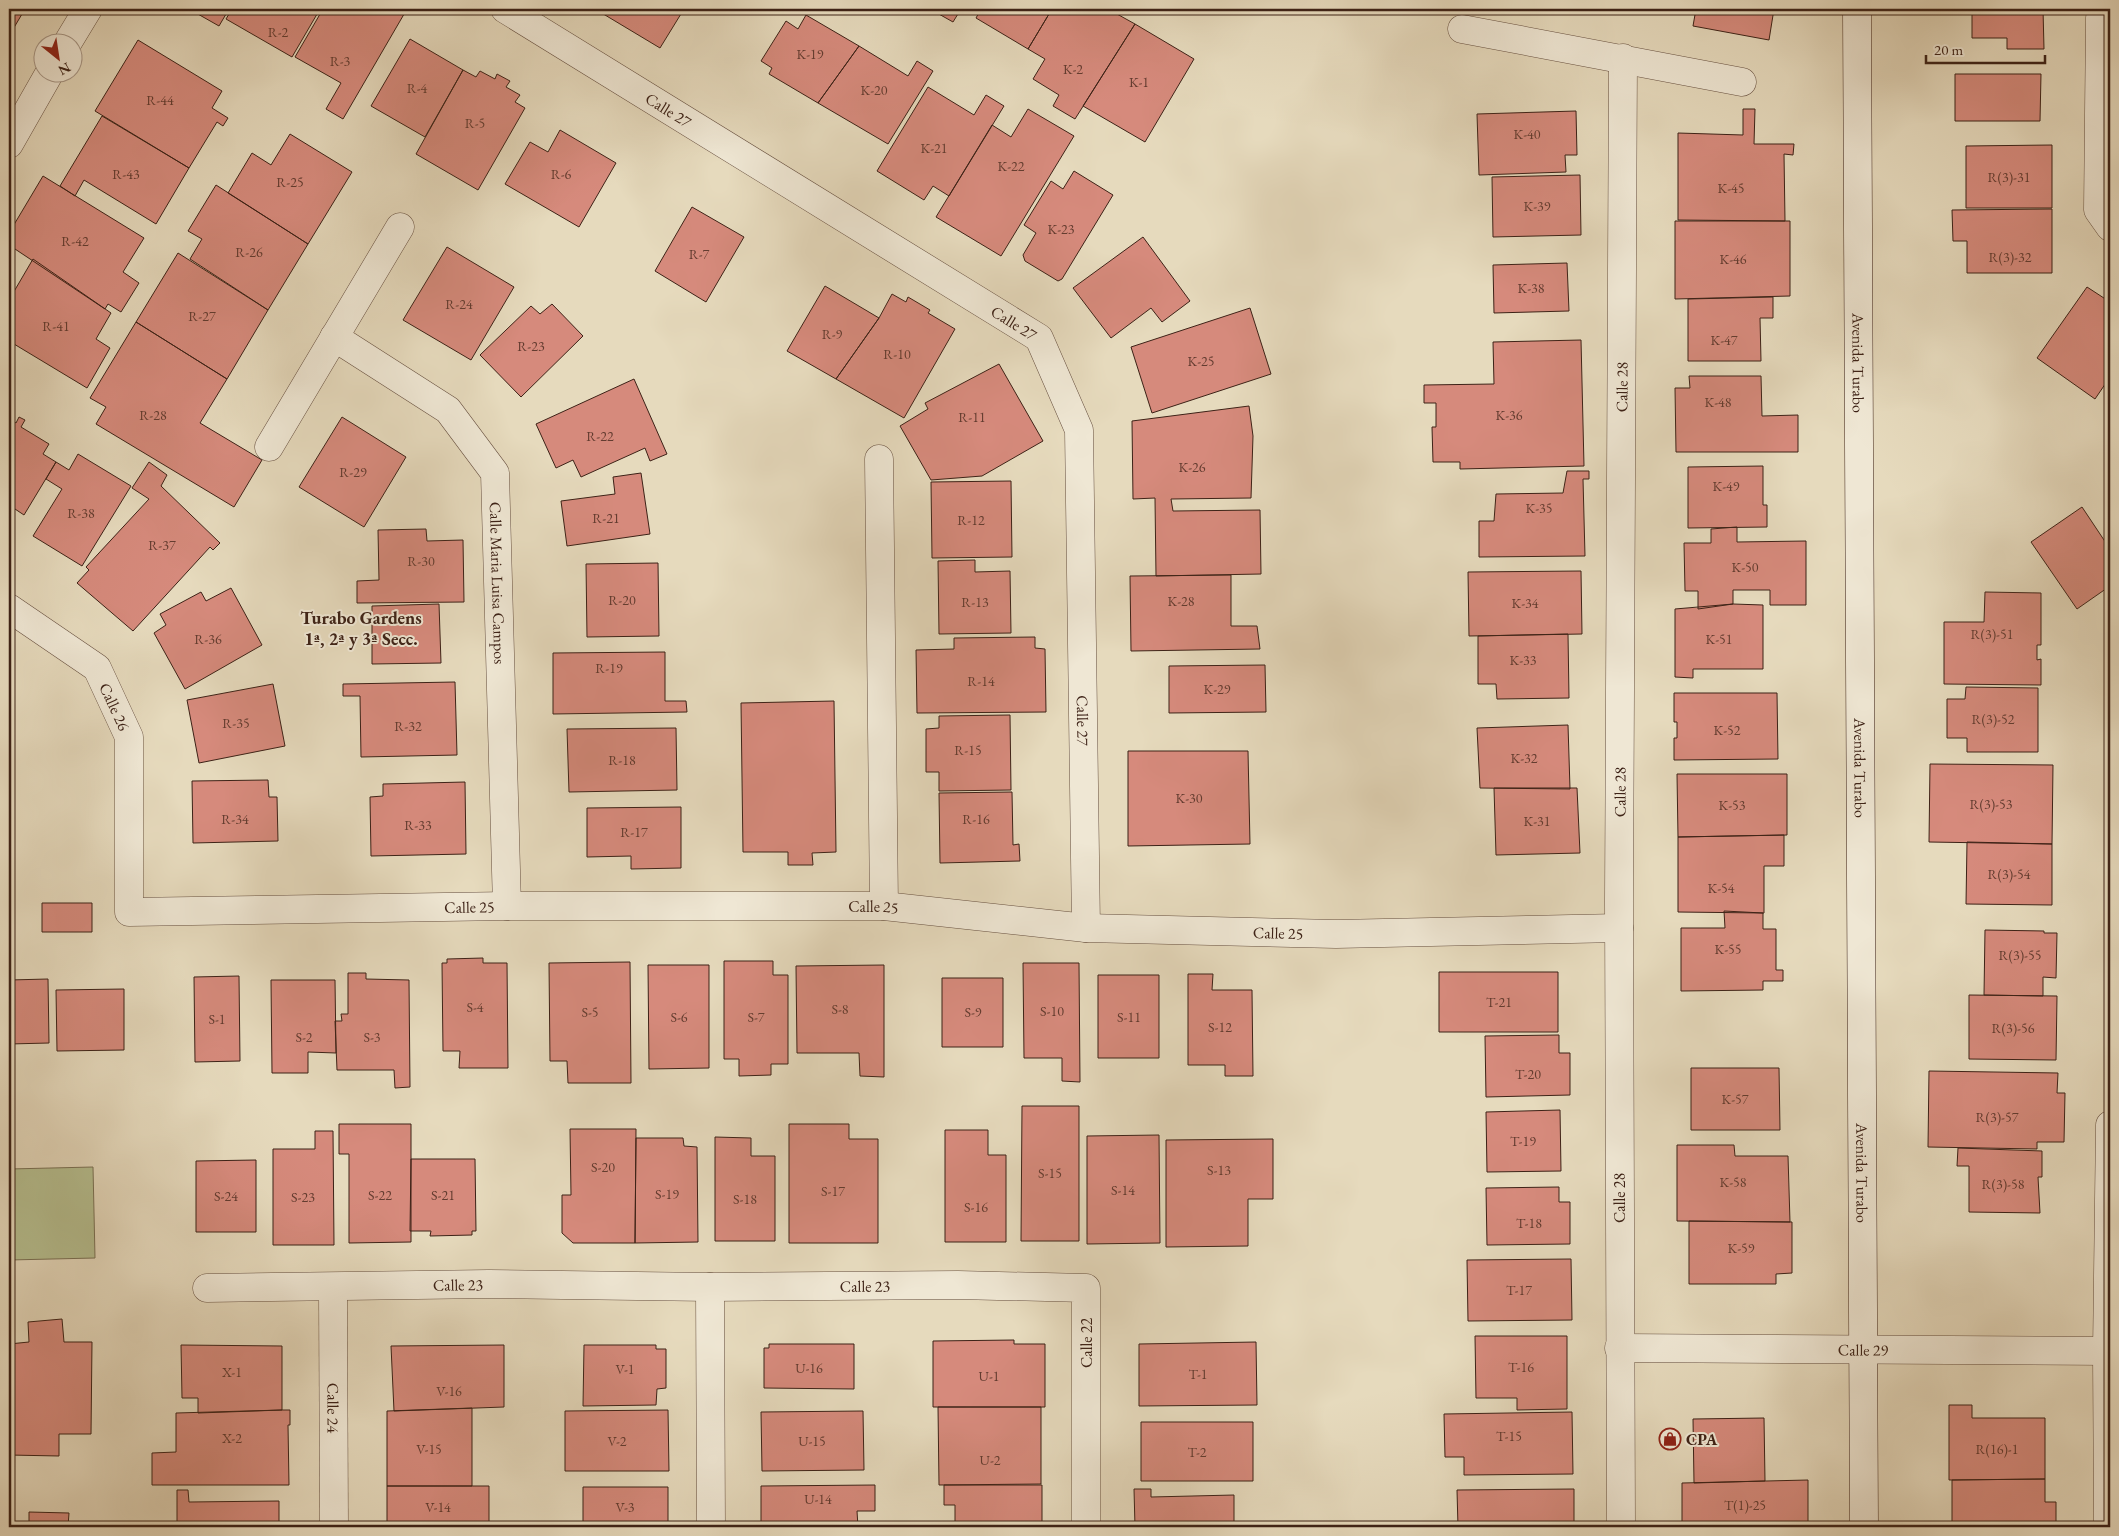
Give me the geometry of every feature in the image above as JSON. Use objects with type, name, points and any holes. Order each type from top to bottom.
[{"type":"street","points":[[74,32],[88,9]]},
{"type":"street","name":"Calle 27","points":[[505,9],[1039,338],[1079,430],[1086,928]]},
{"type":"street","name":"Avenida Turabo","points":[[1856,9],[1864,1527]]},
{"type":"street","points":[[2100,18],[2098,210],[2110,226]]},
{"type":"street","points":[[1462,29],[1742,82]]},
{"type":"street","name":"Calle 28","points":[[1621,1527],[1619,928],[1623,58]]},
{"type":"street","points":[[9,144],[44,82]]},
{"type":"street","points":[[269,448],[400,227]]},
{"type":"street","name":"Calle Maria Luisa Campos","points":[[334,337],[448,410],[495,473],[507,906]]},
{"type":"street","points":[[879,459],[884,906]]},
{"type":"street","name":"Calle 26","points":[[9,608],[98,668],[129,737],[129,912]]},
{"type":"street","name":"Calle 25","points":[[129,912],[507,906],[884,906],[1086,928],[1336,934],[1619,928]]},
{"type":"street","points":[[2108,1527],[2110,1125]]},
{"type":"street","name":"Calle 23","points":[[207,1288],[333,1288],[489,1284],[710,1286],[958,1285]]},
{"type":"street","name":"Calle 22","points":[[958,1285],[1086,1288],[1086,1527]]},
{"type":"street","points":[[710,1286],[711,1527]]},
{"type":"street","name":"Calle 24","points":[[333,1288],[334,1527]]},
{"type":"street","name":"Calle 29","points":[[1619,1348],[2108,1351]]},
{"type":"green space","points":[[93,1167],[95,1258],[9,1260],[9,1169]]},
{"type":"building","points":[[9,9],[25,9],[9,36]]},
{"type":"building","points":[[189,9],[229,9],[219,26]]},
{"type":"building","points":[[232,9],[320,9],[292,57],[226,19]]},
{"type":"building","points":[[323,9],[338,11],[339,9],[407,9],[343,119],[326,109],[341,83],[295,57]]},
{"type":"building","points":[[595,9],[684,9],[660,48]]},
{"type":"building","points":[[930,9],[961,9],[953,22]]},
{"type":"building","points":[[981,9],[1052,9],[1028,49],[976,18]]},
{"type":"building","points":[[1052,9],[1108,9],[1135,24],[1075,119],[1053,106],[1059,95],[1033,79],[1045,59],[1028,49]]},
{"type":"building","points":[[1696,9],[1774,9],[1769,40],[1693,26]]},
{"type":"building","points":[[1972,9],[2043,9],[2044,49],[2007,49],[2007,38],[1972,38]]},
{"type":"building","points":[[806,15],[859,46],[818,103],[769,74],[772,68],[761,61],[786,21],[798,29]]},
{"type":"building","points":[[1135,24],[1194,59],[1145,142],[1083,106]]},
{"type":"building","points":[[410,39],[463,70],[425,137],[371,106]]},
{"type":"building","points":[[138,40],[222,91],[212,108],[228,118],[223,126],[217,122],[189,168],[95,111]]},
{"type":"building","points":[[859,46],[908,76],[917,61],[933,71],[888,144],[818,103]]},
{"type":"building","points":[[463,70],[476,77],[480,71],[495,79],[497,74],[510,81],[506,87],[520,95],[515,102],[525,108],[478,190],[416,154]]},
{"type":"building","points":[[1955,74],[2041,74],[2040,121],[1955,121]]},
{"type":"building","points":[[928,87],[974,115],[986,95],[1004,106],[949,196],[933,186],[924,200],[877,171]]},
{"type":"building","points":[[1028,109],[1074,136],[1001,256],[936,217],[992,125],[1011,137]]},
{"type":"building","points":[[1743,109],[1755,109],[1754,144],[1794,144],[1793,155],[1784,154],[1785,221],[1678,220],[1678,133],[1743,135]]},
{"type":"building","points":[[1576,111],[1577,155],[1565,155],[1566,172],[1479,175],[1477,114]]},
{"type":"building","points":[[102,116],[189,168],[156,224],[84,180],[75,196],[60,186]]},
{"type":"building","points":[[560,130],[616,163],[579,227],[505,184],[530,142],[548,152]]},
{"type":"building","points":[[290,134],[352,172],[308,244],[228,193],[252,153],[271,165]]},
{"type":"building","points":[[2052,145],[2052,208],[1966,208],[1966,146]]},
{"type":"building","points":[[1074,171],[1113,195],[1062,279],[1058,281],[1025,261],[1023,255],[1036,233],[1024,225],[1051,181],[1063,189]]},
{"type":"building","points":[[1580,175],[1581,235],[1493,237],[1492,177]]},
{"type":"building","points":[[43,176],[144,238],[123,272],[139,283],[121,312],[108,304],[105,309],[9,245],[9,233]]},
{"type":"building","points":[[216,185],[308,244],[268,310],[190,259],[202,239],[188,231]]},
{"type":"building","points":[[692,207],[744,237],[706,302],[655,271]]},
{"type":"building","points":[[2052,209],[2052,273],[1967,273],[1967,241],[1953,241],[1952,210]]},
{"type":"building","points":[[1675,221],[1790,221],[1790,296],[1675,299]]},
{"type":"building","points":[[1143,237],[1190,301],[1162,322],[1151,308],[1111,338],[1073,288]]},
{"type":"building","points":[[447,247],[514,287],[471,360],[403,320]]},
{"type":"building","points":[[178,253],[268,310],[227,379],[136,322]]},
{"type":"building","points":[[33,259],[111,313],[96,339],[110,348],[87,388],[9,341],[9,300]]},
{"type":"building","points":[[1567,263],[1569,311],[1494,313],[1493,265]]},
{"type":"building","points":[[825,286],[879,318],[836,379],[787,351]]},
{"type":"building","points":[[2087,287],[2110,302],[2110,377],[2095,399],[2037,358]]},
{"type":"building","points":[[892,294],[906,302],[908,297],[930,310],[928,313],[955,329],[904,418],[836,379],[879,318]]},
{"type":"building","points":[[1773,297],[1773,318],[1760,318],[1761,361],[1688,361],[1688,299]]},
{"type":"building","points":[[552,304],[583,336],[521,397],[480,355],[531,306],[540,314]]},
{"type":"building","points":[[1250,308],[1271,374],[1152,413],[1131,347]]},
{"type":"building","points":[[136,322],[227,379],[200,423],[262,460],[234,507],[96,424],[106,407],[90,398]]},
{"type":"building","points":[[1581,340],[1584,466],[1460,469],[1460,462],[1433,462],[1432,427],[1436,427],[1436,403],[1424,403],[1424,385],[1494,384],[1493,342]]},
{"type":"building","points":[[999,364],[1043,441],[982,476],[931,480],[900,426],[928,409],[925,403]]},
{"type":"building","points":[[1689,376],[1761,376],[1762,416],[1798,415],[1798,452],[1676,452],[1675,388],[1690,388]]},
{"type":"building","points":[[634,379],[667,454],[650,461],[645,448],[581,477],[573,460],[556,468],[536,424]]},
{"type":"building","points":[[1249,406],[1253,436],[1251,498],[1171,499],[1173,511],[1260,510],[1261,574],[1156,576],[1155,498],[1133,499],[1132,421]]},
{"type":"building","points":[[19,417],[25,420],[21,427],[49,444],[43,454],[56,462],[24,515],[9,505],[9,418],[16,423]]},
{"type":"building","points":[[342,417],[406,457],[364,527],[299,487]]},
{"type":"building","points":[[78,454],[131,486],[82,566],[33,536],[62,489],[46,479],[56,462],[69,470]]},
{"type":"building","points":[[149,462],[167,475],[161,486],[220,543],[213,550],[210,547],[133,631],[77,583],[89,570],[86,567],[149,499],[132,488]]},
{"type":"building","points":[[1763,466],[1763,505],[1767,505],[1767,527],[1688,528],[1688,467]]},
{"type":"building","points":[[1567,471],[1589,471],[1589,479],[1583,479],[1585,556],[1479,557],[1479,521],[1494,521],[1496,494],[1563,493]]},
{"type":"building","points":[[641,473],[650,534],[567,546],[561,501],[615,494],[613,477]]},
{"type":"building","points":[[1011,481],[1012,557],[932,558],[931,482]]},
{"type":"building","points":[[2082,507],[2110,549],[2110,586],[2077,609],[2031,542]]},
{"type":"building","points":[[1737,527],[1737,542],[1806,541],[1806,605],[1770,605],[1770,590],[1733,590],[1733,604],[1698,609],[1698,591],[1685,591],[1684,543],[1711,543],[1711,529]]},
{"type":"building","points":[[426,529],[427,541],[463,540],[464,602],[357,603],[357,581],[379,580],[378,530]]},
{"type":"building","points":[[975,560],[975,572],[1010,571],[1011,633],[939,634],[938,561]]},
{"type":"building","points":[[658,563],[659,636],[587,637],[586,564]]},
{"type":"building","points":[[1581,571],[1582,634],[1469,636],[1468,572]]},
{"type":"building","points":[[1231,575],[1231,626],[1257,626],[1260,649],[1131,651],[1130,576]]},
{"type":"building","points":[[231,588],[262,645],[185,689],[154,633],[166,625],[160,614],[201,592],[206,601]]},
{"type":"building","points":[[1985,592],[2041,593],[2041,645],[2037,645],[2037,660],[2041,659],[2041,685],[1944,684],[1944,622],[1984,622]]},
{"type":"building","points":[[439,604],[441,663],[372,664],[372,606]]},
{"type":"building","points":[[1733,604],[1763,605],[1763,669],[1693,669],[1693,678],[1675,677],[1675,609]]},
{"type":"building","points":[[1568,634],[1569,698],[1497,699],[1496,684],[1478,684],[1478,636]]},
{"type":"building","points":[[1035,637],[1035,648],[1045,649],[1046,712],[917,713],[916,650],[954,649],[954,638]]},
{"type":"building","points":[[665,652],[665,701],[686,701],[687,712],[553,714],[553,653]]},
{"type":"building","points":[[1265,665],[1266,712],[1169,713],[1169,666]]},
{"type":"building","points":[[455,682],[457,755],[361,757],[360,696],[343,696],[343,684]]},
{"type":"building","points":[[273,684],[285,746],[199,763],[187,700]]},
{"type":"building","points":[[1966,687],[2038,688],[2038,752],[1967,752],[1967,738],[1947,738],[1947,699],[1965,699]]},
{"type":"building","points":[[1674,693],[1777,693],[1778,759],[1674,760],[1674,738],[1677,738],[1677,722],[1674,722]]},
{"type":"building","points":[[834,701],[836,852],[812,853],[813,865],[788,865],[788,852],[743,852],[741,703]]},
{"type":"building","points":[[1010,715],[1011,790],[939,791],[939,772],[926,772],[926,729],[939,728],[939,716]]},
{"type":"building","points":[[1568,725],[1570,789],[1480,788],[1477,728]]},
{"type":"building","points":[[676,728],[677,790],[569,792],[567,729]]},
{"type":"building","points":[[1128,751],[1248,751],[1250,844],[1128,846]]},
{"type":"building","points":[[1930,764],[2053,765],[2052,844],[1929,842]]},
{"type":"building","points":[[1677,774],[1787,774],[1787,835],[1678,837]]},
{"type":"building","points":[[268,780],[269,797],[277,797],[278,841],[193,843],[192,781]]},
{"type":"building","points":[[465,782],[466,854],[371,856],[370,797],[383,796],[383,784]]},
{"type":"building","points":[[1494,788],[1577,788],[1580,853],[1496,855]]},
{"type":"building","points":[[1012,792],[1013,845],[1019,844],[1020,861],[940,863],[939,793]]},
{"type":"building","points":[[681,807],[681,868],[631,869],[631,856],[587,857],[587,808]]},
{"type":"building","points":[[1784,835],[1784,866],[1764,866],[1764,913],[1678,912],[1678,837]]},
{"type":"building","points":[[1967,842],[2052,844],[2052,905],[1966,904]]},
{"type":"building","points":[[42,903],[92,903],[92,932],[42,932]]},
{"type":"building","points":[[1724,911],[1763,913],[1763,929],[1776,929],[1776,970],[1783,970],[1783,981],[1763,981],[1763,990],[1681,991],[1681,928],[1725,928]]},
{"type":"building","points":[[1985,930],[2057,933],[2056,978],[2043,977],[2043,996],[1984,995]]},
{"type":"building","points":[[483,958],[483,963],[507,963],[508,1068],[459,1068],[460,1051],[443,1051],[442,963],[447,963],[447,959]]},
{"type":"building","points":[[724,961],[773,961],[773,975],[788,975],[788,1064],[771,1064],[771,1075],[739,1076],[739,1059],[724,1059]]},
{"type":"building","points":[[630,962],[631,1083],[568,1083],[567,1061],[550,1061],[549,963]]},
{"type":"building","points":[[1023,963],[1079,963],[1080,1082],[1062,1081],[1062,1058],[1024,1058]]},
{"type":"building","points":[[648,965],[709,965],[709,1068],[649,1069]]},
{"type":"building","points":[[884,965],[884,1077],[860,1076],[859,1053],[797,1053],[796,966]]},
{"type":"building","points":[[1439,972],[1558,972],[1558,1032],[1439,1032]]},
{"type":"building","points":[[348,973],[366,973],[366,979],[409,980],[410,1087],[395,1088],[394,1070],[337,1070],[335,1021],[342,1021],[341,1014],[348,1014]]},
{"type":"building","points":[[1188,974],[1213,974],[1212,990],[1252,990],[1253,1076],[1225,1076],[1225,1065],[1188,1065]]},
{"type":"building","points":[[1098,975],[1159,975],[1159,1058],[1098,1058]]},
{"type":"building","points":[[239,976],[240,1061],[195,1062],[194,977]]},
{"type":"building","points":[[942,978],[1003,978],[1003,1047],[942,1047]]},
{"type":"building","points":[[48,979],[49,1043],[9,1044],[9,980]]},
{"type":"building","points":[[271,980],[335,980],[336,1053],[308,1052],[308,1073],[272,1073]]},
{"type":"building","points":[[124,989],[124,1050],[57,1051],[56,990]]},
{"type":"building","points":[[1969,995],[2057,996],[2056,1060],[1969,1059]]},
{"type":"building","points":[[1559,1035],[1559,1053],[1570,1053],[1570,1095],[1486,1097],[1485,1036]]},
{"type":"building","points":[[1691,1068],[1779,1068],[1780,1130],[1691,1130]]},
{"type":"building","points":[[1929,1071],[2058,1073],[2057,1093],[2065,1093],[2064,1142],[2037,1142],[2037,1149],[1928,1147]]},
{"type":"building","points":[[1022,1106],[1079,1106],[1079,1241],[1021,1241]]},
{"type":"building","points":[[1560,1110],[1561,1171],[1487,1172],[1486,1112]]},
{"type":"building","points":[[339,1124],[411,1124],[411,1242],[349,1243],[349,1154],[339,1154]]},
{"type":"building","points":[[789,1124],[849,1124],[849,1139],[878,1139],[878,1243],[789,1243]]},
{"type":"building","points":[[570,1129],[636,1129],[635,1243],[573,1243],[562,1233],[562,1195],[571,1195]]},
{"type":"building","points":[[945,1130],[988,1130],[988,1155],[1006,1155],[1006,1242],[945,1242]]},
{"type":"building","points":[[315,1131],[333,1131],[334,1245],[273,1245],[273,1149],[315,1149]]},
{"type":"building","points":[[1159,1135],[1160,1243],[1087,1244],[1087,1136]]},
{"type":"building","points":[[715,1137],[751,1138],[751,1156],[775,1156],[775,1241],[715,1241]]},
{"type":"building","points":[[636,1138],[683,1138],[684,1146],[697,1147],[698,1242],[635,1243]]},
{"type":"building","points":[[1273,1139],[1273,1199],[1248,1199],[1248,1246],[1166,1247],[1166,1140]]},
{"type":"building","points":[[1677,1145],[1734,1145],[1735,1156],[1788,1156],[1790,1222],[1677,1221]]},
{"type":"building","points":[[1958,1148],[2042,1151],[2042,1177],[2038,1177],[2040,1213],[1969,1212],[1969,1166],[1957,1166]]},
{"type":"building","points":[[411,1159],[475,1159],[476,1231],[472,1231],[472,1235],[430,1236],[431,1231],[410,1231]]},
{"type":"building","points":[[256,1160],[256,1232],[196,1232],[196,1161]]},
{"type":"building","points":[[1559,1187],[1559,1202],[1570,1202],[1570,1244],[1487,1245],[1486,1188]]},
{"type":"building","points":[[1689,1221],[1792,1222],[1792,1273],[1776,1274],[1776,1284],[1689,1284]]},
{"type":"building","points":[[1571,1259],[1572,1320],[1468,1321],[1467,1260]]},
{"type":"building","points":[[62,1319],[64,1342],[92,1342],[91,1434],[59,1434],[59,1456],[9,1455],[9,1344],[29,1342],[28,1322]]},
{"type":"building","points":[[1475,1336],[1567,1336],[1567,1409],[1517,1410],[1517,1398],[1476,1398]]},
{"type":"building","points":[[1014,1340],[1014,1344],[1045,1344],[1045,1407],[933,1407],[933,1341]]},
{"type":"building","points":[[1256,1342],[1257,1405],[1139,1406],[1139,1344]]},
{"type":"building","points":[[769,1344],[854,1344],[854,1389],[764,1388],[764,1348],[769,1348]]},
{"type":"building","points":[[181,1345],[282,1346],[282,1410],[198,1413],[198,1398],[182,1398]]},
{"type":"building","points":[[504,1345],[504,1407],[394,1411],[391,1346]]},
{"type":"building","points":[[584,1345],[656,1345],[656,1349],[666,1349],[666,1388],[657,1389],[656,1405],[583,1406]]},
{"type":"building","points":[[1949,1405],[1972,1405],[1972,1418],[2045,1418],[2045,1479],[1949,1480]]},
{"type":"building","points":[[938,1407],[1041,1407],[1041,1484],[939,1485]]},
{"type":"building","points":[[472,1408],[472,1486],[387,1486],[387,1411]]},
{"type":"building","points":[[290,1410],[290,1425],[288,1425],[289,1485],[152,1485],[152,1453],[176,1452],[176,1413]]},
{"type":"building","points":[[668,1410],[669,1471],[565,1471],[565,1411]]},
{"type":"building","points":[[863,1411],[864,1470],[762,1471],[761,1412]]},
{"type":"building","points":[[1572,1412],[1573,1474],[1464,1475],[1464,1457],[1445,1457],[1444,1414]]},
{"type":"building","points":[[1764,1418],[1765,1481],[1694,1483],[1693,1419]]},
{"type":"building","points":[[1141,1422],[1253,1422],[1253,1481],[1141,1481]]},
{"type":"building","points":[[2045,1479],[2045,1502],[2056,1502],[2056,1527],[1952,1527],[1952,1480]]},
{"type":"building","points":[[1808,1480],[1808,1527],[1682,1527],[1682,1483]]},
{"type":"building","points":[[875,1485],[875,1511],[857,1511],[858,1527],[761,1527],[761,1486]]},
{"type":"building","points":[[944,1485],[1042,1485],[1042,1527],[955,1527],[955,1505],[944,1505]]},
{"type":"building","points":[[387,1486],[489,1486],[489,1527],[387,1527]]},
{"type":"building","points":[[583,1487],[668,1487],[668,1527],[583,1527]]},
{"type":"building","points":[[1134,1489],[1151,1489],[1151,1497],[1234,1495],[1234,1527],[1135,1527]]},
{"type":"building","points":[[1574,1489],[1574,1527],[1458,1527],[1457,1490]]},
{"type":"building","points":[[177,1490],[188,1490],[189,1502],[279,1501],[279,1527],[177,1527]]},
{"type":"building","points":[[29,1512],[69,1513],[68,1527],[29,1527]]},
{"type":"place","name":"CPA","points":[[1670,1439]]},
{"type":"district","name":"Turabo Gardens 1ª, 2ª y 3ª Secc.","points":[[361,628]]}]
